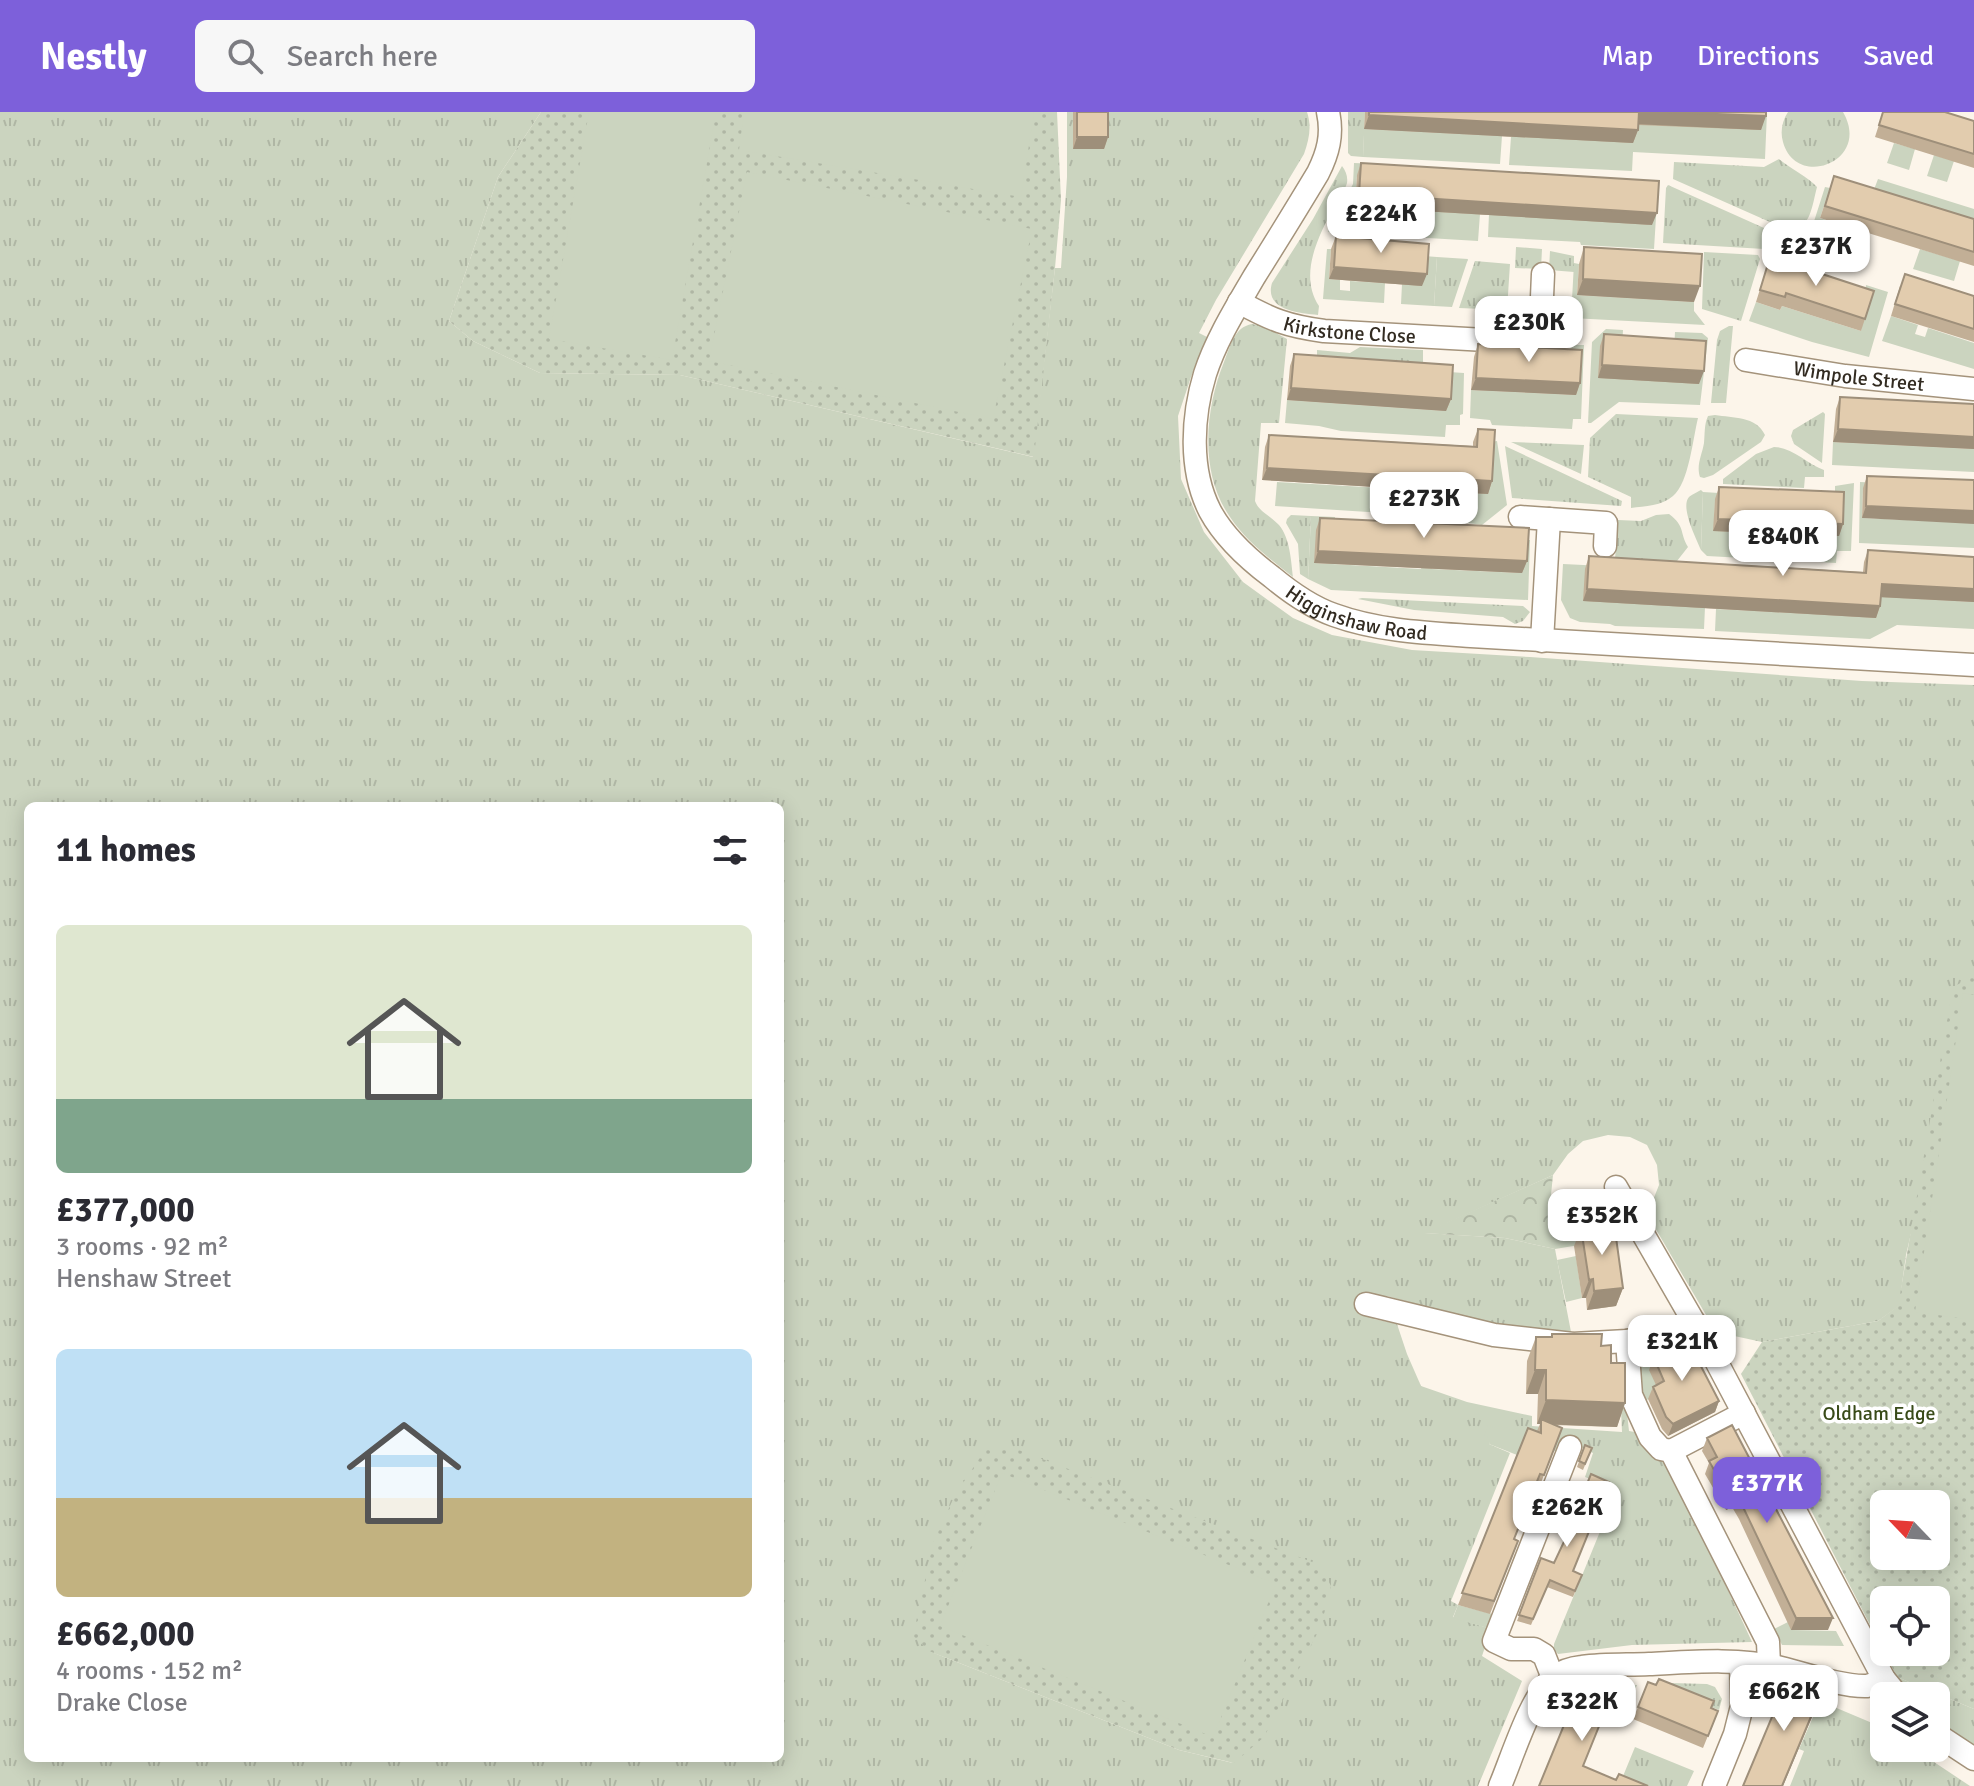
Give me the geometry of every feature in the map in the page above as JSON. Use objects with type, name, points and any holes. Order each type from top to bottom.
[{"type":"street","name":"Higginshaw Road","points":[[1328,112],[1330,140],[1327,153],[1222,333],[1205,374],[1197,404],[1194,433],[1202,489],[1209,509],[1221,528],[1244,554],[1295,595],[1333,615],[1403,630],[1542,641],[1974,665]]},
{"type":"street","name":"Kirkstone Close","points":[[1239,302],[1295,327],[1540,343],[1543,274]]},
{"type":"street","name":"Wimpole Street","points":[[1746,360],[1845,376],[1974,389]]},
{"type":"street","points":[[1520,517],[1606,523],[1605,546]]},
{"type":"street","points":[[1542,641],[1549,519]]},
{"type":"street","points":[[1616,1187],[1695,1323],[1888,1682]]},
{"type":"street","points":[[1366,1304],[1494,1335],[1573,1344],[1627,1341],[1680,1330],[1695,1323]]},
{"type":"street","points":[[1627,1341],[1631,1395],[1650,1437],[1661,1449],[1671,1451],[1744,1413]]},
{"type":"street","points":[[1553,1678],[1544,1655],[1534,1649],[1511,1649],[1494,1641],[1570,1447]]},
{"type":"street","points":[[1671,1451],[1768,1642],[1769,1665]]},
{"type":"street","points":[[1500,1786],[1541,1691],[1553,1678],[1567,1670],[1695,1662],[1741,1663],[1769,1665],[1842,1683],[1870,1686]]},
{"type":"street","points":[[1714,1786],[1735,1734],[1742,1706],[1741,1663]]},
{"type":"street","points":[[1950,1743],[1974,1759]]},
{"type":"green space","points":[[0,112],[541,112],[498,177],[449,321],[473,341],[540,373],[680,375],[1033,457],[1055,268],[1061,268],[1067,177],[1067,112],[1073,112],[1074,149],[1104,149],[1104,112],[1307,112],[1309,133],[1304,154],[1199,333],[1207,337],[1178,416],[1181,479],[1204,532],[1243,582],[1293,618],[1332,635],[1412,650],[1862,681],[1974,685],[1974,978],[1970,978],[1906,1255],[1899,1306],[1878,1321],[1762,1342],[1716,1332],[1644,1209],[1653,1200],[1659,1185],[1657,1165],[1647,1145],[1630,1137],[1608,1135],[1583,1141],[1568,1154],[1553,1175],[1425,1233],[1505,1238],[1555,1249],[1572,1337],[1512,1330],[1387,1296],[1374,1319],[1397,1324],[1421,1386],[1467,1402],[1532,1416],[1532,1426],[1622,1432],[1620,1386],[1624,1386],[1629,1431],[1640,1433],[1665,1454],[1752,1642],[1632,1645],[1558,1654],[1554,1644],[1617,1490],[1585,1477],[1593,1453],[1568,1441],[1563,1452],[1498,1429],[1489,1444],[1510,1453],[1451,1601],[1458,1605],[1453,1617],[1491,1629],[1482,1656],[1522,1681],[1478,1786],[0,1786]],"holes":[[[929,1651],[1233,1763],[1179,1750]]]},
{"type":"green space","points":[[541,112],[1057,112],[1061,200],[1034,457],[680,375],[540,373],[473,341],[449,321],[498,177]]},
{"type":"green space","points":[[589,112],[716,112],[672,360],[549,339]]},
{"type":"green space","points":[[744,112],[1034,112],[1021,197],[739,150]]},
{"type":"green space","points":[[1348,112],[1365,112],[1363,157],[1348,153]]},
{"type":"green space","points":[[1767,112],[1765,159],[1633,152],[1632,171],[1509,165],[1511,137],[1634,116]]},
{"type":"green space","points":[[1788,112],[1843,112],[1849,130],[1848,145],[1829,164],[1815,167],[1802,165],[1790,157],[1783,142],[1783,123]]},
{"type":"green space","points":[[1364,129],[1502,136],[1500,164],[1363,157]]},
{"type":"green space","points":[[1894,143],[1915,149],[1909,170],[1887,163]]},
{"type":"green space","points":[[1934,155],[1954,161],[1947,182],[1927,176]]},
{"type":"green space","points":[[1779,159],[1817,187],[1806,222],[1796,229],[1788,230],[1673,179],[1674,162],[1764,167]]},
{"type":"green space","points":[[1354,163],[1379,164],[1357,175],[1355,207],[1480,214],[1478,241],[1328,232],[1353,184]]},
{"type":"green space","points":[[1342,166],[1347,183],[1313,255],[1310,281],[1319,306],[1318,315],[1284,308],[1273,299],[1272,283]]},
{"type":"green space","points":[[747,172],[1032,229],[993,419],[709,361]]},
{"type":"green space","points":[[1878,179],[1974,209],[1974,233],[1870,200]]},
{"type":"green space","points":[[1668,185],[1778,234],[1777,244],[1764,249],[1663,243]]},
{"type":"green space","points":[[1825,187],[1830,188],[1820,218],[1841,225],[1835,245],[1809,237]]},
{"type":"green space","points":[[1657,201],[1654,249],[1488,237],[1489,214]]},
{"type":"green space","points":[[1516,247],[1542,249],[1541,269],[1515,268]]},
{"type":"green space","points":[[1327,249],[1331,249],[1329,279],[1340,280],[1340,290],[1350,291],[1350,281],[1385,283],[1384,303],[1323,299]]},
{"type":"green space","points":[[1920,249],[1960,261],[1954,281],[1913,269]]},
{"type":"green space","points":[[1550,251],[1574,256],[1574,272],[1549,270]]},
{"type":"green space","points":[[1704,252],[1758,255],[1760,259],[1741,321],[1702,309]]},
{"type":"green space","points":[[1424,256],[1437,257],[1434,306],[1401,304],[1402,284]]},
{"type":"green space","points":[[1437,257],[1468,259],[1452,307],[1434,306]]},
{"type":"green space","points":[[1475,261],[1510,264],[1507,310],[1459,308]]},
{"type":"green space","points":[[1574,263],[1579,264],[1577,295],[1694,302],[1694,311],[1705,325],[1571,318]]},
{"type":"green space","points":[[1866,285],[1888,292],[1869,357],[1749,321],[1756,302],[1780,310],[1782,306],[1861,331]]},
{"type":"green space","points":[[1891,316],[1918,325],[1915,334],[1925,337],[1928,328],[1974,343],[1974,369],[1882,341]]},
{"type":"green space","points":[[1252,324],[1263,326],[1287,339],[1279,423],[1261,423],[1255,501],[1286,536],[1293,577],[1236,526],[1220,500],[1209,461],[1209,420],[1218,380],[1234,338],[1241,329]]},
{"type":"green space","points":[[1733,326],[1726,403],[1711,403],[1717,340],[1720,331]]},
{"type":"green space","points":[[1606,329],[1623,330],[1622,348],[1674,351],[1675,332],[1702,333],[1708,338],[1700,405],[1619,402],[1588,423],[1592,342]]},
{"type":"green space","points":[[1575,345],[1584,345],[1581,419],[1573,419],[1572,429],[1492,425],[1490,420],[1470,418],[1471,390],[1576,395],[1554,361]]},
{"type":"green space","points":[[1360,347],[1423,350],[1423,363],[1317,357],[1317,350],[1350,353]]},
{"type":"green space","points":[[1449,372],[1464,373],[1463,414],[1460,415],[1460,425],[1446,425],[1445,437],[1341,431],[1285,423],[1287,400],[1446,411]]},
{"type":"green space","points":[[1823,412],[1822,463],[1794,444],[1791,436],[1793,430]]},
{"type":"green space","points":[[1616,414],[1698,418],[1683,481],[1673,496],[1664,502],[1631,508],[1631,497],[1588,477],[1590,438]]},
{"type":"green space","points":[[1708,416],[1750,421],[1765,435],[1761,442],[1704,478],[1700,477],[1699,468],[1705,426]]},
{"type":"green space","points":[[1497,441],[1507,505],[1482,525],[1407,516],[1409,489]]},
{"type":"green space","points":[[1511,442],[1584,445],[1581,474]]},
{"type":"green space","points":[[1833,442],[1974,449],[1974,472],[1832,465]]},
{"type":"green space","points":[[1505,446],[1622,501],[1621,506],[1512,498]]},
{"type":"green space","points":[[1774,447],[1787,450],[1824,470],[1824,477],[1805,477],[1804,488],[1723,484],[1723,479],[1756,454]]},
{"type":"green space","points":[[1277,482],[1400,489],[1399,514],[1275,506]]},
{"type":"green space","points":[[1860,482],[1885,483],[1863,488],[1862,518],[1974,523],[1974,548],[1859,543]]},
{"type":"green space","points":[[1854,483],[1851,551],[1837,551],[1836,563],[1707,556],[1701,550],[1703,492],[1735,494],[1735,500],[1715,500],[1714,531],[1835,495],[1835,486]]},
{"type":"green space","points":[[1701,490],[1701,550],[1686,508],[1689,497]]},
{"type":"green space","points":[[1669,514],[1680,526],[1688,547],[1677,561],[1615,559],[1618,520],[1641,521]]},
{"type":"green space","points":[[1291,515],[1311,516],[1308,579],[1300,574],[1298,544],[1286,523]]},
{"type":"green space","points":[[1311,516],[1335,517],[1334,531],[1314,563],[1421,569],[1423,561],[1432,561],[1432,569],[1522,573],[1524,540],[1530,540],[1528,600],[1331,590],[1308,579]]},
{"type":"green space","points":[[1563,564],[1604,566],[1705,607],[1704,629],[1615,626],[1570,618],[1561,600]]},
{"type":"green space","points":[[1878,588],[1886,597],[1974,602],[1974,629],[1897,625],[1870,639],[1715,631],[1716,609],[1876,617]]},
{"type":"green space","points":[[1358,599],[1523,606],[1530,612],[1523,621],[1515,624],[1503,617],[1414,610]]},
{"type":"green space","name":"Oldham Edge","points":[[1974,978],[1974,1709],[1950,1699],[1950,1682],[1909,1682],[1897,1677],[1891,1666],[1950,1666],[1950,1586],[1870,1586],[1870,1625],[1741,1374],[1762,1342],[1878,1321],[1898,1306],[1953,987]]},
{"type":"green space","points":[[1963,993],[1974,995],[1974,1320],[1915,1312]]},
{"type":"green space","points":[[1553,1175],[1551,1195],[1561,1211],[1576,1225],[1603,1230],[1616,1228],[1623,1238],[1555,1249],[1505,1238],[1423,1233]]},
{"type":"green space","points":[[1576,1256],[1582,1298],[1566,1302],[1557,1260]]},
{"type":"green space","points":[[1634,1357],[1647,1358],[1660,1393],[1641,1403]]},
{"type":"green space","points":[[1488,1425],[1497,1429],[1499,1425],[1563,1452],[1523,1440],[1517,1455],[1489,1444],[1491,1438],[1484,1436]]},
{"type":"green space","points":[[1008,1446],[1320,1565],[1331,1586],[1321,1626],[1264,1737],[1234,1763],[1179,1750],[929,1651],[913,1636],[933,1543],[955,1495],[985,1450]]},
{"type":"green space","points":[[1002,1473],[1276,1584],[1213,1737],[940,1626]]},
{"type":"green space","points":[[1458,1605],[1496,1615],[1491,1629],[1453,1618]]},
{"type":"green space","points":[[1788,1622],[1792,1630],[1836,1631],[1844,1646],[1782,1645],[1774,1629]]},
{"type":"green space","points":[[1671,1683],[1715,1687],[1722,1699],[1719,1710],[1669,1690]]},
{"type":"green space","points":[[1637,1685],[1627,1708],[1578,1689]]},
{"type":"green space","points":[[1950,1699],[1974,1709],[1974,1747],[1950,1731]]},
{"type":"green space","points":[[1820,1701],[1870,1722],[1870,1762],[1934,1762],[1970,1786],[1790,1786],[1804,1751],[1799,1749]]},
{"type":"green space","points":[[1635,1747],[1694,1771],[1687,1786],[1634,1786],[1621,1781]]},
{"type":"building","points":[[1077,112],[1108,112],[1108,137],[1077,137]]},
{"type":"building","points":[[1369,112],[1639,112],[1638,130],[1369,115]]},
{"type":"building","points":[[1668,112],[1766,112],[1766,116]]},
{"type":"building","points":[[1883,112],[1945,112],[1974,121],[1974,154],[1879,125]]},
{"type":"building","points":[[1361,163],[1659,181],[1657,213],[1359,194]]},
{"type":"building","points":[[1834,176],[1974,219],[1974,252],[1825,206]]},
{"type":"building","points":[[1336,236],[1429,244],[1427,274],[1334,267]]},
{"type":"building","points":[[1584,247],[1702,254],[1700,286],[1583,279]]},
{"type":"building","points":[[1770,257],[1874,291],[1865,319],[1786,293],[1785,297],[1760,290]]},
{"type":"building","points":[[1905,274],[1974,296],[1974,329],[1895,304]]},
{"type":"building","points":[[1604,334],[1706,341],[1704,371],[1602,365]]},
{"type":"building","points":[[1478,344],[1582,350],[1580,383],[1476,378]]},
{"type":"building","points":[[1294,354],[1453,365],[1451,399],[1291,388]]},
{"type":"building","points":[[1840,397],[1974,404],[1974,437],[1838,429]]},
{"type":"building","points":[[1478,429],[1495,430],[1492,481],[1267,468],[1269,435],[1477,447]]},
{"type":"building","points":[[1867,476],[1974,480],[1974,511],[1866,506]]},
{"type":"building","points":[[1719,487],[1844,492],[1843,524],[1718,519]]},
{"type":"building","points":[[1320,518],[1529,528],[1527,561],[1318,551]]},
{"type":"building","points":[[1868,550],[1974,557],[1974,589],[1882,584],[1880,606],[1587,589],[1589,556],[1866,573]]},
{"type":"building","points":[[1614,1223],[1623,1288],[1594,1291],[1593,1279],[1589,1280],[1581,1228]]},
{"type":"building","points":[[1552,1334],[1602,1334],[1601,1346],[1611,1345],[1611,1363],[1625,1363],[1625,1403],[1546,1400],[1546,1370],[1535,1370],[1536,1337],[1552,1337]]},
{"type":"building","points":[[1652,1346],[1691,1347],[1719,1401],[1673,1424],[1666,1417],[1653,1387],[1664,1381]]},
{"type":"building","points":[[1541,1419],[1562,1428],[1514,1539],[1518,1541],[1494,1601],[1462,1593],[1528,1428],[1541,1433]]},
{"type":"building","points":[[1732,1425],[1833,1618],[1796,1618],[1743,1507],[1736,1495],[1730,1498],[1709,1461],[1717,1457],[1707,1438]]},
{"type":"building","points":[[1585,1445],[1592,1448],[1585,1464],[1579,1461]]},
{"type":"building","points":[[1591,1474],[1609,1482],[1573,1571],[1582,1575],[1575,1591],[1550,1580],[1533,1619],[1519,1615],[1541,1558],[1554,1563]]},
{"type":"building","points":[[1790,1674],[1823,1688],[1782,1786],[1743,1786]]},
{"type":"building","points":[[1589,1679],[1614,1689],[1583,1766],[1616,1780],[1619,1774],[1648,1786],[1539,1786],[1580,1686],[1585,1688]]},
{"type":"building","points":[[1659,1679],[1714,1701],[1711,1708],[1718,1711],[1708,1736],[1638,1707],[1648,1682],[1656,1685]]}]
